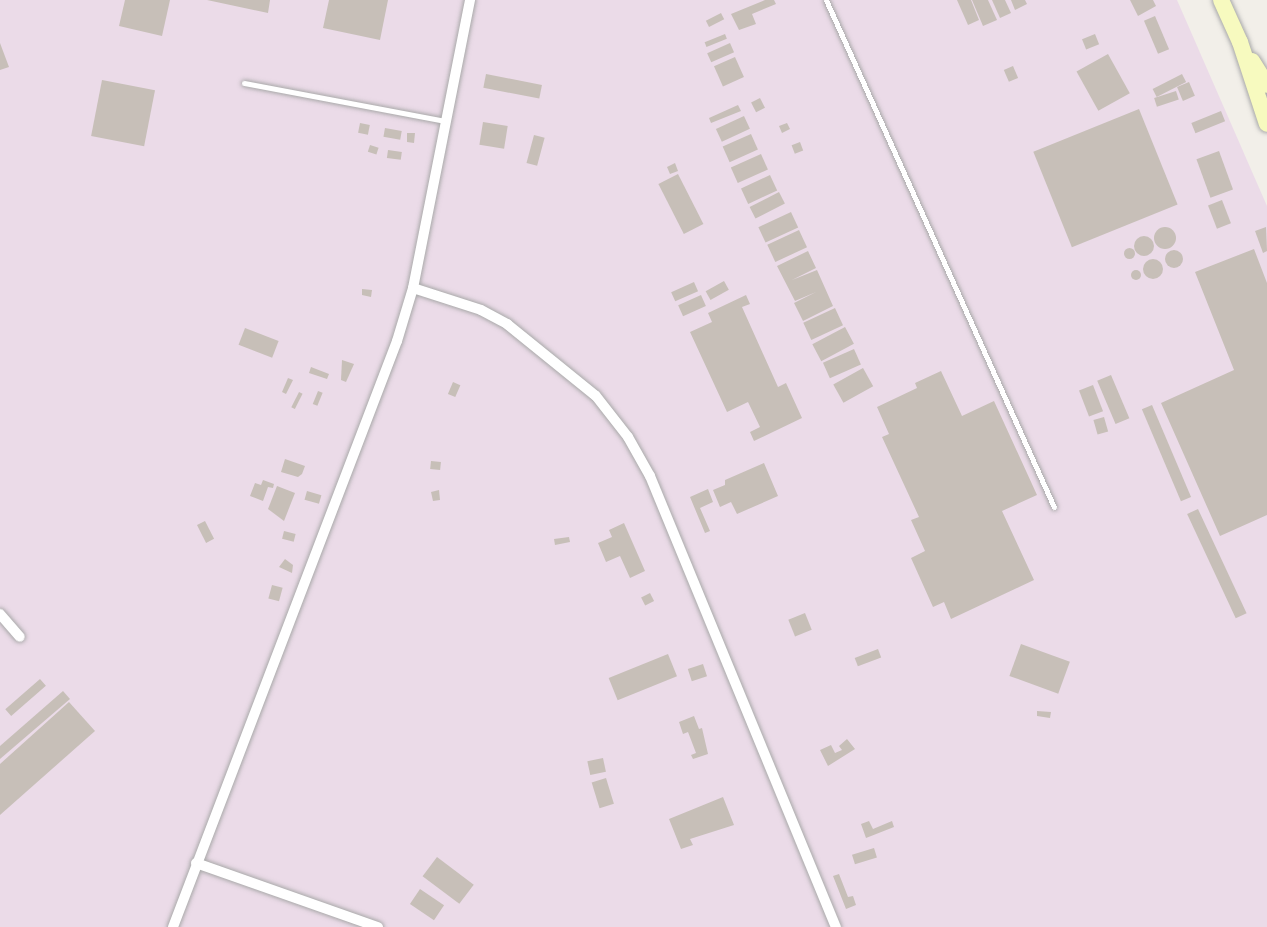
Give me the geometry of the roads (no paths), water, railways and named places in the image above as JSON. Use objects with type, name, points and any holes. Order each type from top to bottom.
[{"type":"main road","points":[[1221,0],[1240,42],[1267,124]]},
{"type":"main road","points":[[1240,42],[1267,85]]},
{"type":"street","points":[[173,927],[397,340],[413,288],[470,0]]},
{"type":"street","points":[[413,288],[481,309],[507,324],[596,396],[628,437],[650,476],[836,927]]},
{"type":"street","points":[[0,614],[20,637]]},
{"type":"street","points":[[196,863],[378,927]]},
{"type":"lane","points":[[826,0],[1054,507]]},
{"type":"lane","points":[[244,83],[445,121]]}]
